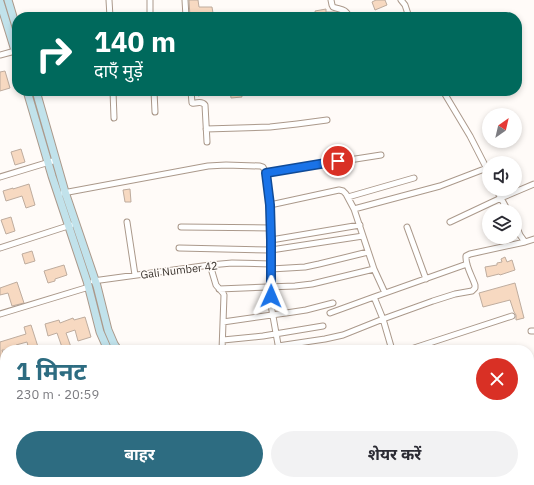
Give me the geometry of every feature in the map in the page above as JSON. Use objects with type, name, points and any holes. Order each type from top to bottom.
[{"type":"street","points":[[8,0],[12,13]]},
{"type":"street","points":[[110,0],[110,12]]},
{"type":"street","points":[[150,0],[150,12]]},
{"type":"street","points":[[186,0],[186,12]]},
{"type":"street","points":[[331,0],[333,7],[345,10],[346,12]]},
{"type":"street","points":[[402,0],[407,12]]},
{"type":"street","points":[[1,1],[12,40]]},
{"type":"street","points":[[0,55],[12,54]]},
{"type":"street","points":[[28,96],[48,162],[76,224],[96,280],[108,330],[115,345]]},
{"type":"street","points":[[37,96],[56,160],[68,226],[88,284],[100,332],[106,345]]},
{"type":"street","points":[[113,96],[114,118]]},
{"type":"street","points":[[154,96],[155,112]]},
{"type":"street","points":[[191,96],[192,103],[200,102],[205,105],[207,142]]},
{"type":"street","points":[[446,96],[463,123],[482,159]]},
{"type":"street","points":[[206,129],[297,124],[327,120]]},
{"type":"street","points":[[266,173],[381,155]]},
{"type":"street","points":[[0,177],[56,160]]},
{"type":"street","points":[[61,193],[208,166],[226,165],[263,167],[266,173],[270,205],[271,305],[278,345]]},
{"type":"street","points":[[354,209],[440,186],[482,173]]},
{"type":"street","points":[[348,197],[414,178]]},
{"type":"street","points":[[450,222],[534,184]]},
{"type":"street","points":[[270,205],[339,190],[343,191],[354,209],[374,269],[385,293]]},
{"type":"street","points":[[501,198],[504,204]]},
{"type":"street","points":[[128,222],[135,275]]},
{"type":"street","points":[[0,248],[76,224]]},
{"type":"street","points":[[271,240],[360,225]]},
{"type":"street","points":[[181,227],[271,228]]},
{"type":"street","points":[[407,227],[426,279]]},
{"type":"street","points":[[179,248],[271,250],[363,236]]},
{"type":"street","points":[[522,238],[525,242]]},
{"type":"street","points":[[294,345],[343,335],[433,301],[455,294],[472,291],[475,288],[475,285],[467,264],[466,256],[534,239]]},
{"type":"street","name":"Gali Number 42","points":[[0,314],[96,280],[210,265],[232,264],[271,267],[306,267],[368,252]]},
{"type":"street","points":[[330,313],[467,264]]},
{"type":"street","points":[[210,265],[216,285],[224,296],[222,345]]},
{"type":"street","points":[[219,289],[312,284],[374,269]]},
{"type":"street","points":[[374,297],[383,319],[391,345]]},
{"type":"street","points":[[223,322],[272,316],[306,310],[333,303]]},
{"type":"street","points":[[423,345],[512,316]]},
{"type":"street","points":[[223,340],[249,338],[323,326]]},
{"type":"building","points":[[189,0],[198,0],[199,7],[212,7],[213,12],[190,12]]},
{"type":"building","points":[[376,0],[385,0],[387,5],[375,10],[372,2]]},
{"type":"building","points":[[326,9],[326,12],[315,11]]},
{"type":"building","points":[[5,71],[10,88],[0,91],[0,72]]},
{"type":"building","points":[[231,96],[242,97],[231,98]]},
{"type":"building","points":[[21,149],[25,162],[15,165],[11,152]]},
{"type":"building","points":[[29,184],[35,205],[26,208],[22,196],[6,201],[3,191]]},
{"type":"building","points":[[130,189],[131,202],[125,202],[123,190]]},
{"type":"building","points":[[11,217],[15,231],[6,234],[1,220]]},
{"type":"building","points":[[32,251],[35,261],[25,264],[22,254]]},
{"type":"building","points":[[505,257],[507,262],[512,260],[515,270],[500,275],[487,277],[485,267],[497,265],[497,263],[502,262],[501,259]]},
{"type":"building","points":[[64,265],[67,275],[48,283],[44,271]]},
{"type":"building","points":[[17,282],[24,303],[12,306],[8,293],[0,295],[0,288]]},
{"type":"building","points":[[515,283],[524,318],[516,320],[516,315],[510,300],[483,307],[479,293]]},
{"type":"building","points":[[85,317],[91,337],[78,341],[75,330],[66,333],[70,345],[61,345],[57,333],[48,336],[45,324],[59,320],[60,323],[73,318],[74,320]]},
{"type":"building","points":[[31,325],[37,345],[28,345],[27,342],[16,345],[0,345],[0,342],[26,334],[24,327]]},
{"type":"route","points":[[271,296],[270,205],[266,173],[338,161]]}]
